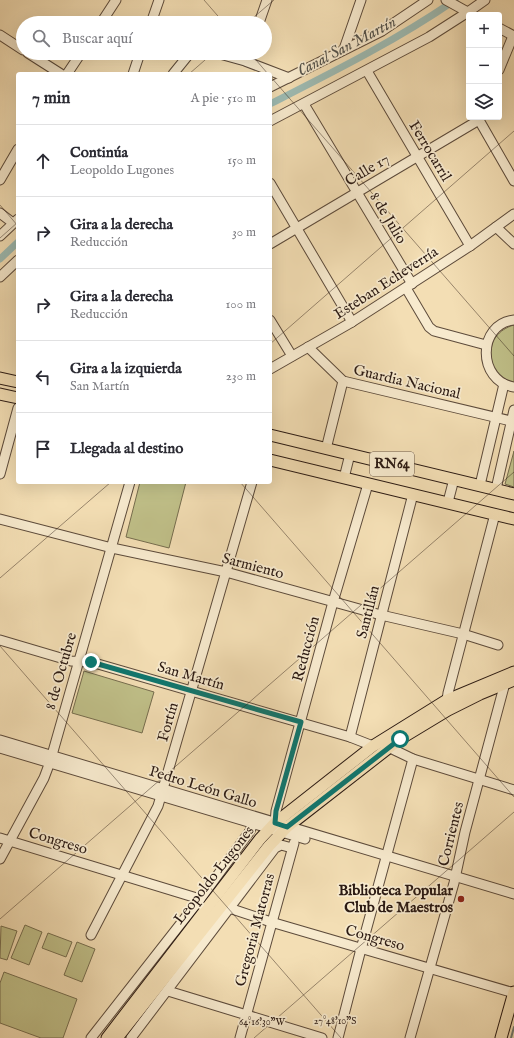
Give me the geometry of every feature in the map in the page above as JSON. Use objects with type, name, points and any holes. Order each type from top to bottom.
[{"type":"main road","points":[[0,378],[16,382]]},
{"type":"main road","points":[[0,394],[16,398]]},
{"type":"main road","name":"RN64","points":[[272,436],[514,494]]},
{"type":"main road","name":"RN64","points":[[272,460],[514,519]]},
{"type":"main road","name":"Leopoldo Lugones","points":[[118,1038],[269,846],[373,746],[447,700],[514,672]]},
{"type":"main road","name":"Leopoldo Lugones","points":[[107,1038],[260,839],[285,830],[388,747],[423,724],[448,710],[510,682]]},
{"type":"main road","points":[[501,1038],[514,993]]},
{"type":"street","points":[[106,16],[116,0]]},
{"type":"street","points":[[154,16],[160,0]]},
{"type":"street","points":[[261,16],[267,0]]},
{"type":"street","points":[[344,49],[361,0]]},
{"type":"street","points":[[272,86],[382,31],[428,0]]},
{"type":"street","points":[[446,0],[468,12],[485,0]]},
{"type":"street","points":[[272,120],[429,37],[466,13]]},
{"type":"street","points":[[502,30],[514,36],[502,63]]},
{"type":"street","points":[[0,35],[16,45]]},
{"type":"street","points":[[39,60],[58,72]]},
{"type":"street","points":[[68,72],[76,60]]},
{"type":"street","points":[[134,72],[138,60]]},
{"type":"street","points":[[175,72],[184,60]]},
{"type":"street","points":[[252,60],[289,78]]},
{"type":"street","name":"Ferrocarril","points":[[367,71],[470,246]]},
{"type":"street","name":"8 de Julio","points":[[304,104],[409,286],[429,327],[434,331],[486,345]]},
{"type":"street","name":"Calle 17","points":[[272,243],[417,157],[476,120]]},
{"type":"street","points":[[480,120],[514,181]]},
{"type":"street","points":[[0,180],[16,152]]},
{"type":"street","points":[[272,187],[352,322]]},
{"type":"street","points":[[0,214],[15,221],[0,236]]},
{"type":"street","name":"Esteban Echeverría","points":[[272,368],[352,322],[409,286],[470,246],[514,214]]},
{"type":"street","points":[[496,227],[514,244]]},
{"type":"street","points":[[0,277],[16,262]]},
{"type":"street","points":[[514,320],[499,326],[491,334],[486,345],[485,356],[488,367],[495,377],[504,384],[514,387]]},
{"type":"street","points":[[272,323],[292,356]]},
{"type":"street","name":"Guardia Nacional","points":[[308,347],[343,381],[512,421]]},
{"type":"street","points":[[326,449],[343,381]]},
{"type":"street","points":[[480,485],[504,384]]},
{"type":"street","points":[[496,489],[514,410]]},
{"type":"street","points":[[0,474],[16,415]]},
{"type":"street","points":[[344,478],[350,454]]},
{"type":"street","points":[[448,502],[454,479]]},
{"type":"street","name":"8 de Octubre","points":[[0,859],[44,778],[51,759],[129,484]]},
{"type":"street","name":"Fortín","points":[[91,935],[155,813],[251,484]]},
{"type":"street","name":"Reducción","points":[[285,830],[276,811],[333,602],[368,484]]},
{"type":"street","name":"Santillán","points":[[350,737],[412,494]]},
{"type":"street","points":[[447,700],[495,514]]},
{"type":"street","name":"Sarmiento","points":[[0,519],[112,548],[226,572],[381,615],[463,634],[498,645]]},
{"type":"street","name":"San Martín","points":[[0,640],[71,661],[91,662],[192,690],[350,737],[373,746]]},
{"type":"street","name":"Corrientes","points":[[410,1038],[454,880],[479,779],[510,682]]},
{"type":"street","name":"Pedro León Gallo","points":[[0,740],[51,759],[386,859],[514,900]]},
{"type":"street","points":[[388,747],[413,759],[514,790]]},
{"type":"street","name":"Pedro León Gallo","points":[[0,748],[51,759]]},
{"type":"street","points":[[338,1038],[413,759]]},
{"type":"street","points":[[91,1038],[200,899],[250,831],[255,820]]},
{"type":"street","name":"Gregoria Matorras","points":[[240,1038],[292,848],[285,830]]},
{"type":"street","name":"Congreso","points":[[0,838],[200,899]]},
{"type":"street","points":[[131,1038],[275,848],[281,845],[292,848]]},
{"type":"street","name":"Pedro León Gallo","points":[[454,880],[514,894]]},
{"type":"street","name":"Congreso","points":[[229,908],[361,949],[514,993]]},
{"type":"street","points":[[168,991],[322,1038]]},
{"type":"green space","points":[[514,325],[514,383],[504,378],[496,371],[490,354],[496,337],[504,330]]},
{"type":"green space","points":[[514,451],[514,487],[505,484]]},
{"type":"green space","points":[[139,484],[185,484],[169,548],[126,537]]},
{"type":"green space","points":[[84,671],[154,692],[142,733],[72,713]]},
{"type":"green space","points":[[25,925],[42,932],[29,965],[11,958]]},
{"type":"green space","points":[[1,926],[17,931],[7,960],[0,958]]},
{"type":"green space","points":[[48,933],[72,942],[66,957],[42,948]]},
{"type":"green space","points":[[77,942],[95,949],[82,982],[64,975]]},
{"type":"green space","points":[[4,972],[77,999],[63,1038],[41,1038],[0,1023],[0,983]]},
{"type":"waterway","name":"Canal San Martín","points":[[272,103],[388,42],[455,0]]},
{"type":"waterway","name":"Canal San Martín","points":[[0,259],[16,244]]},
{"type":"waterway","points":[[511,1038],[514,1027]]},
{"type":"place","name":"Biblioteca Popular Club de Maestros","points":[[461,899]]},
{"type":"route","points":[[91,662],[301,722],[276,811],[275,823],[287,827],[400,739]]}]
